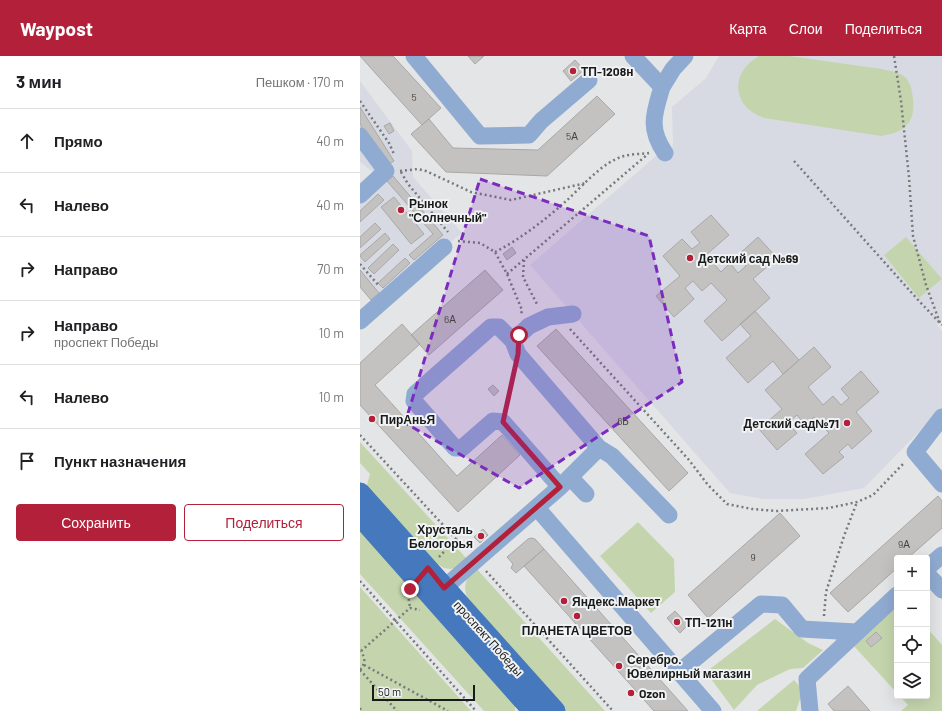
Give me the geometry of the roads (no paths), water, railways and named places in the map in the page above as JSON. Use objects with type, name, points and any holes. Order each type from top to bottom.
[{"type":"main road","name":"проспект Победы","points":[[360,493],[555,711]]},
{"type":"main road","name":"проспект Победы","points":[[360,516],[532,711]]},
{"type":"lane","points":[[414,56],[480,136],[529,135],[541,121],[589,80]]},
{"type":"lane","points":[[633,56],[662,87]]},
{"type":"lane","points":[[658,150],[654,129],[654,114],[662,87],[673,69],[685,56]]},
{"type":"lane","points":[[360,136],[395,166],[360,195]]},
{"type":"lane","points":[[360,321],[449,241]]},
{"type":"lane","points":[[517,343],[529,326],[548,317],[573,314]]},
{"type":"lane","points":[[586,494],[565,482],[503,422],[494,422],[462,448],[455,448],[414,401],[415,394],[491,327],[498,327],[517,343],[599,448],[612,456],[669,515]]},
{"type":"lane","points":[[942,417],[909,450],[942,484]]},
{"type":"lane","points":[[444,588],[537,508],[599,448]]},
{"type":"lane","points":[[537,508],[714,711]]},
{"type":"lane","points":[[930,565],[942,555]]},
{"type":"lane","points":[[930,577],[942,590]]},
{"type":"lane","points":[[810,711],[807,678],[894,598]]},
{"type":"lane","points":[[679,672],[761,604],[782,605],[802,629],[856,632]]},
{"type":"place","name":"ТП-1208н","points":[[573,71]]},
{"type":"place","name":"Рынок \"Солнечный\"","points":[[401,210]]},
{"type":"place","name":"Детский сад №69","points":[[690,258]]},
{"type":"place","name":"ПирАньЯ","points":[[372,419]]},
{"type":"place","name":"Детский сад№71","points":[[847,423]]},
{"type":"place","name":"Хрусталь Белогорья","points":[[481,536]]},
{"type":"place","name":"Яндекс.Маркет","points":[[564,601]]},
{"type":"place","name":"ПЛАНЕТА ЦВЕТОВ","points":[[577,616]]},
{"type":"place","name":"ТП-1211н","points":[[677,622]]},
{"type":"place","name":"Серебро. Ювелирный магазин","points":[[619,666]]},
{"type":"place","name":"Ozon","points":[[631,693]]}]
